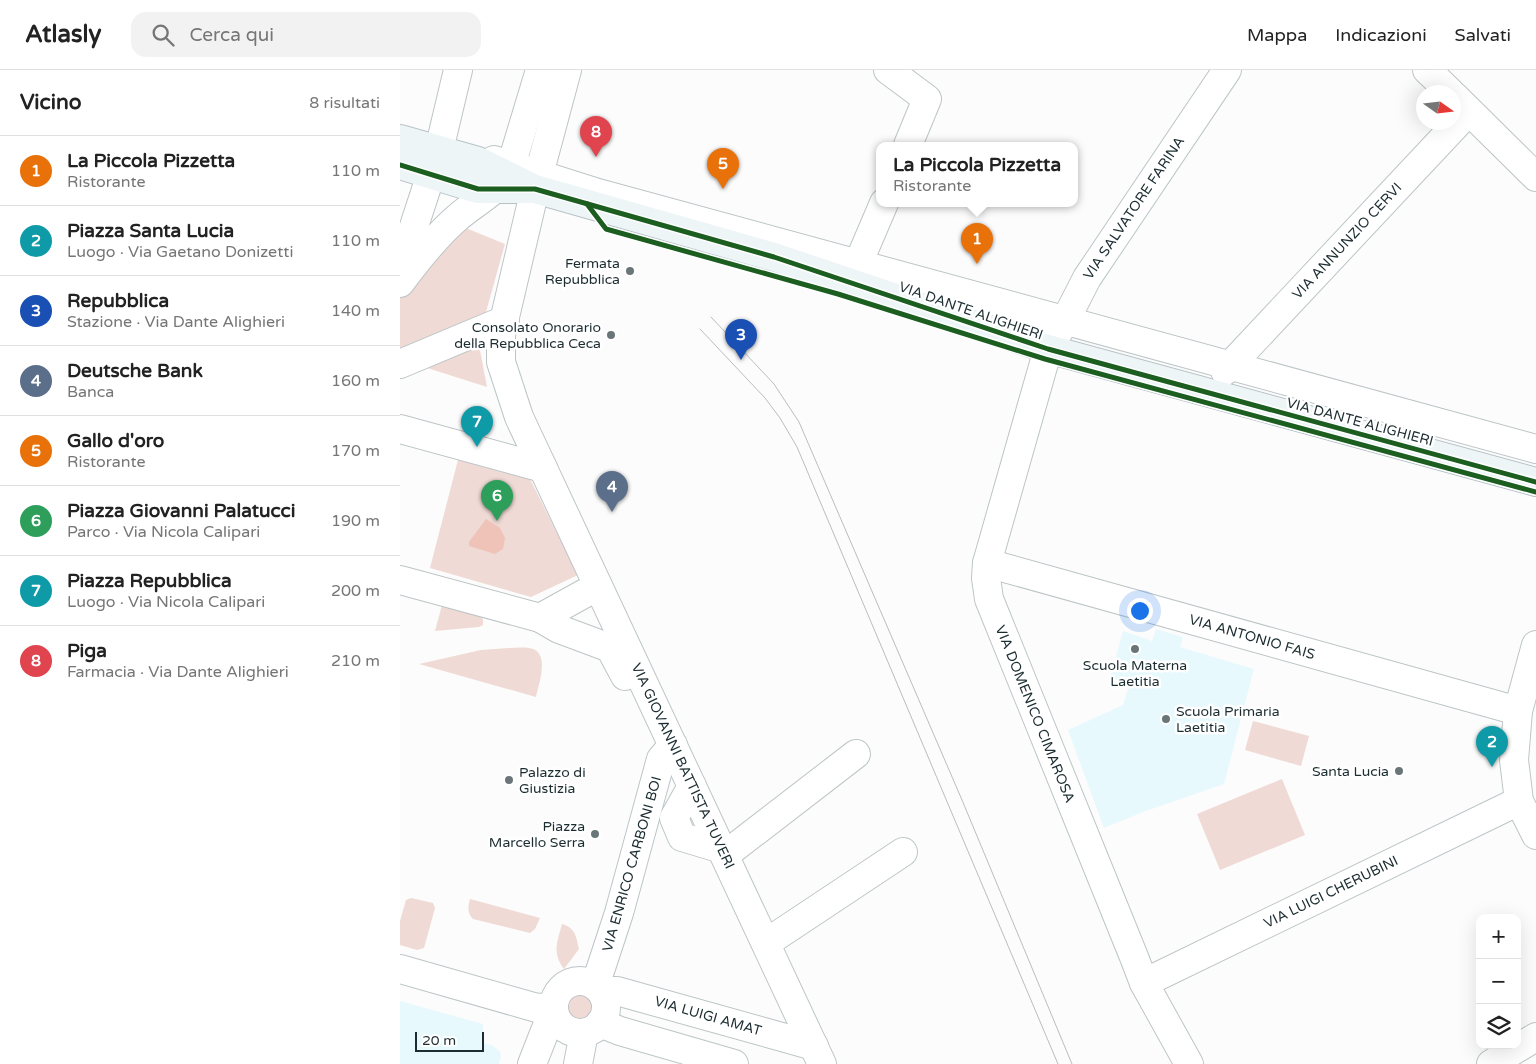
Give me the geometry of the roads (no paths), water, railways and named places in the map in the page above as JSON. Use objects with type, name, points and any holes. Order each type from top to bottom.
[{"type":"main road","name":"VIA DANTE ALIGHIERI","points":[[400,138],[437,156],[478,161],[506,177],[537,182],[774,257],[1048,349],[1536,482]]},
{"type":"main road","name":"VIA DANTE ALIGHIERI","points":[[400,165],[437,156]]},
{"type":"street","points":[[400,268],[437,156],[458,70]]},
{"type":"street","points":[[400,283],[418,259],[457,218],[506,177],[540,70]]},
{"type":"street","name":"VIA GIOVANNI BATTISTA TUVERI","points":[[567,70],[537,182],[504,320],[501,334],[501,362],[519,417],[598,586],[667,752],[692,786],[818,1055]]},
{"type":"street","points":[[888,70],[928,99],[909,142]]},
{"type":"street","name":"VIA SALVATORE FARINA","points":[[1048,349],[1086,278],[1227,70]]},
{"type":"street","points":[[1427,70],[1443,85]]},
{"type":"street","points":[[1461,103],[1536,177]]},
{"type":"street","points":[[400,129],[437,156]]},
{"type":"street","name":"VIA ANNUNZIO CERVI","points":[[1227,368],[1437,130]]},
{"type":"street","points":[[537,182],[598,193],[857,268],[1536,449]]},
{"type":"street","points":[[857,268],[882,207]]},
{"type":"street","name":"VIA DANTE ALIGHIERI","points":[[774,257],[857,268]]},
{"type":"street","points":[[400,364],[504,320]]},
{"type":"street","name":"VIA DOMENICO CIMAROSA","points":[[1048,349],[986,563],[989,599],[1144,983],[1189,1064]]},
{"type":"street","name":"VIA DANTE ALIGHIERI","points":[[1227,368],[1536,456]]},
{"type":"street","points":[[400,429],[542,468]]},
{"type":"street","name":"VIA ANTONIO FAIS","points":[[986,563],[1518,711]]},
{"type":"street","points":[[400,580],[540,618],[559,629],[610,648],[653,727],[660,749],[667,752]]},
{"type":"street","points":[[540,618],[598,586]]},
{"type":"street","points":[[1536,645],[1518,711],[1514,760],[1519,801],[1536,835]]},
{"type":"street","name":"VIA ENRICO CARBONI BOI","points":[[578,1064],[592,1028],[604,1016],[605,999],[598,989],[667,752]]},
{"type":"street","points":[[723,852],[856,754]]},
{"type":"street","name":"VIA LUIGI CHERUBINI","points":[[1144,983],[1519,801]]},
{"type":"street","points":[[766,943],[903,852]]},
{"type":"street","points":[[400,969],[537,1008],[553,1007]]},
{"type":"street","points":[[532,1064],[557,994],[566,984],[581,981],[588,982],[598,989]]},
{"type":"street","name":"VIA LUIGI AMAT","points":[[598,989],[617,991],[818,1055]]},
{"type":"street","points":[[553,1007],[555,1017],[560,1024],[566,1030],[575,1033],[592,1028],[620,1031],[734,1064]]},
{"type":"street","points":[[1491,1064],[1536,1037]]},
{"type":"tram line","points":[[711,317],[774,384],[799,422],[962,800],[1072,1064]]},
{"type":"tram line","points":[[700,329],[765,398],[780,418],[797,447],[1058,1064]]},
{"type":"place","name":"Piga","points":[[596,157]]},
{"type":"place","name":"Gallo d'oro","points":[[723,189]]},
{"type":"place","name":"La Piccola Pizzetta","points":[[977,264]]},
{"type":"place","name":"Fermata Repubblica","points":[[630,271]]},
{"type":"place","name":"Consolato Onorario della Repubblica Ceca","points":[[611,335]]},
{"type":"place","name":"Repubblica","points":[[741,360]]},
{"type":"place","name":"Piazza Repubblica","points":[[477,447]]},
{"type":"place","name":"Deutsche Bank","points":[[612,512]]},
{"type":"place","name":"Piazza Giovanni Palatucci","points":[[497,521]]},
{"type":"place","name":"Scuola Materna Laetitia","points":[[1135,649]]},
{"type":"place","name":"Scuola Primaria Laetitia","points":[[1166,719]]},
{"type":"place","name":"Piazza Santa Lucia","points":[[1492,767]]},
{"type":"place","name":"Santa Lucia","points":[[1399,771]]},
{"type":"place","name":"Palazzo di Giustizia","points":[[509,780]]},
{"type":"place","name":"Piazza Marcello Serra","points":[[595,834]]}]
